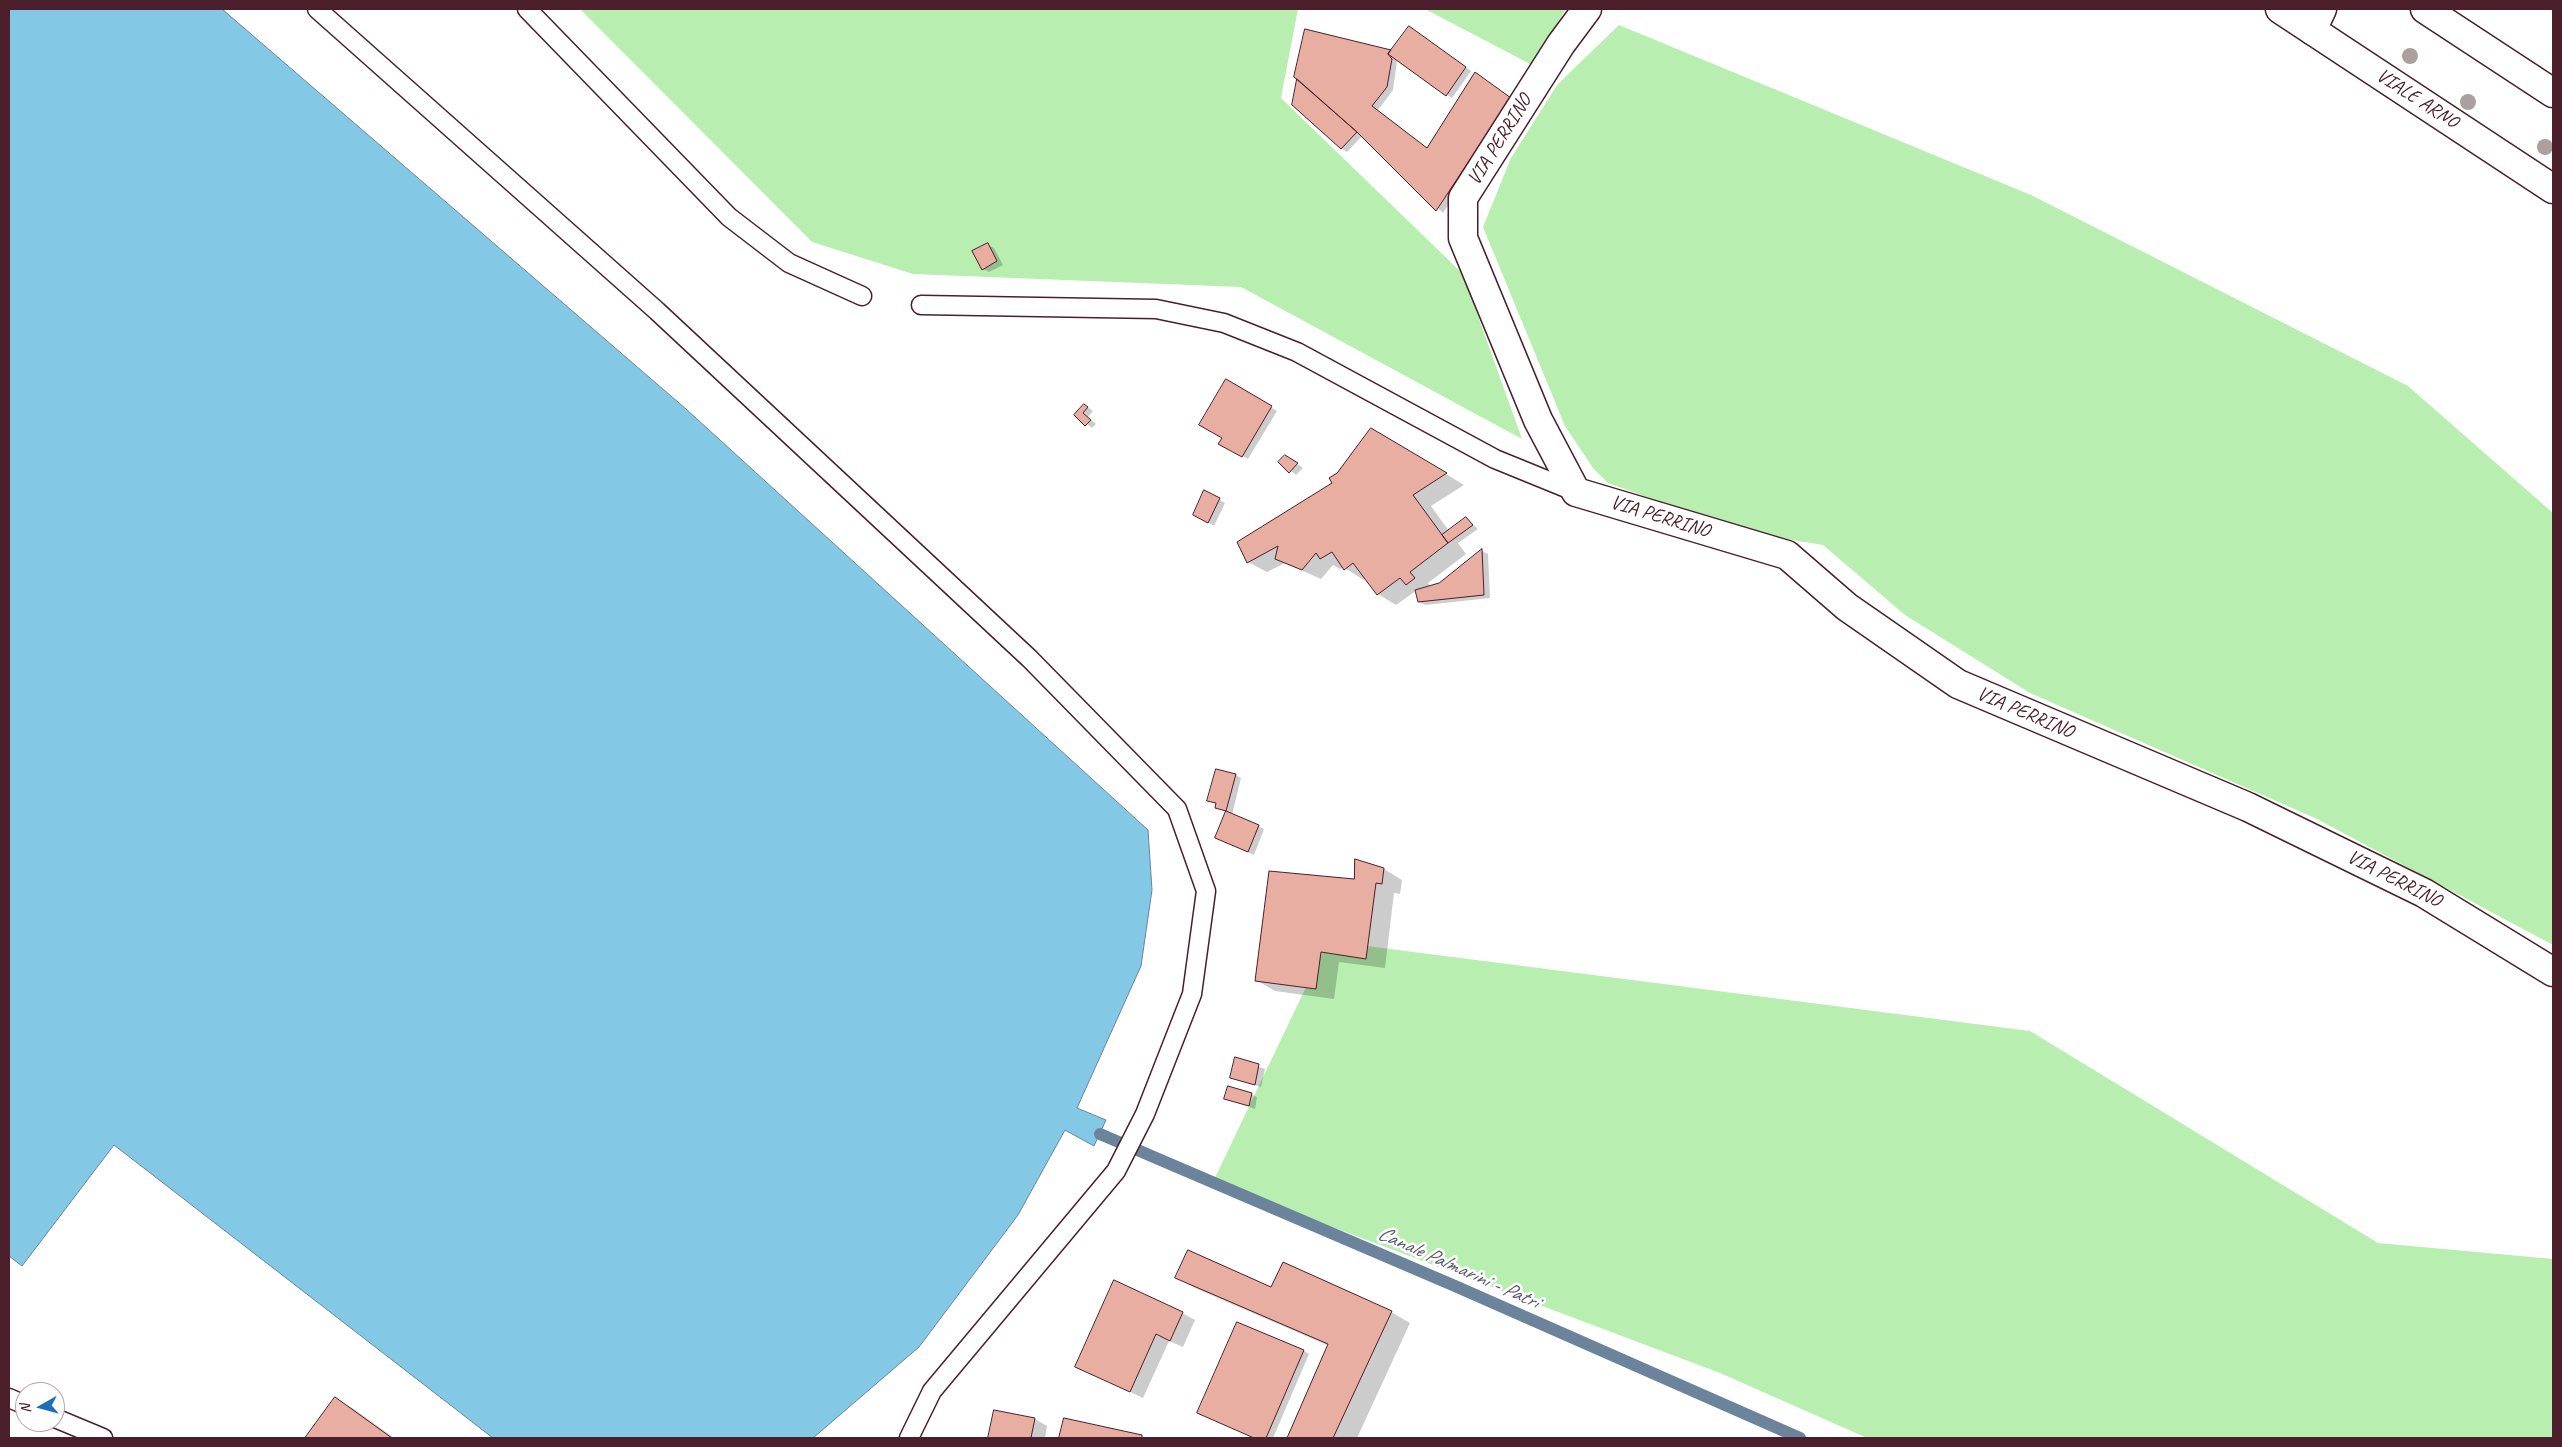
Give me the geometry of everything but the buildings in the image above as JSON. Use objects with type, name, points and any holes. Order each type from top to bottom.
[{"type":"street","name":"VIA PERRINO","points":[[1587,9],[1561,44],[1463,198],[1463,238],[1538,420],[1576,492],[1787,555],[1847,607],[1958,684],[2248,807],[2424,893],[2553,972]]},
{"type":"street","name":"VIALE ARNO","points":[[2280,9],[2317,19],[2553,189]]},
{"type":"street","points":[[2425,9],[2553,93]]},
{"type":"lane","points":[[317,9],[657,311],[1030,659],[1177,809],[1206,890],[1192,994],[1145,1114],[1116,1171],[932,1391],[909,1438]]},
{"type":"lane","points":[[527,9],[729,217],[789,263],[862,296]]},
{"type":"lane","points":[[921,305],[1156,309],[1224,323],[1297,352],[1495,459],[1576,492]]},
{"type":"lane","points":[[65,1422],[103,1438]]},
{"type":"green space","points":[[580,9],[1298,9],[1281,98],[1463,274],[1522,439],[1241,287],[913,274],[812,242]]},
{"type":"green space","points":[[1425,9],[1566,9],[1532,65]]},
{"type":"green space","points":[[1619,25],[2031,195],[2408,386],[2553,513],[2553,945],[2317,819],[2030,693],[1905,615],[1823,545],[1743,532],[1608,483],[1593,468],[1565,426],[1483,227],[1511,158],[1557,85]]},
{"type":"green space","points":[[1328,941],[2030,1031],[2378,1243],[2553,1259],[2553,1438],[1867,1438],[1720,1373],[1213,1182]]},
{"type":"water","points":[[9,9],[222,9],[686,409],[1148,830],[1152,890],[1141,966],[1077,1108],[1106,1120],[1094,1146],[1065,1130],[1018,1215],[919,1347],[813,1438],[493,1438],[114,1145],[22,1266],[9,1256]]},
{"type":"waterway","name":"Canale Palmarini - Patri","points":[[1100,1134],[1455,1286],[1800,1438]]}]
